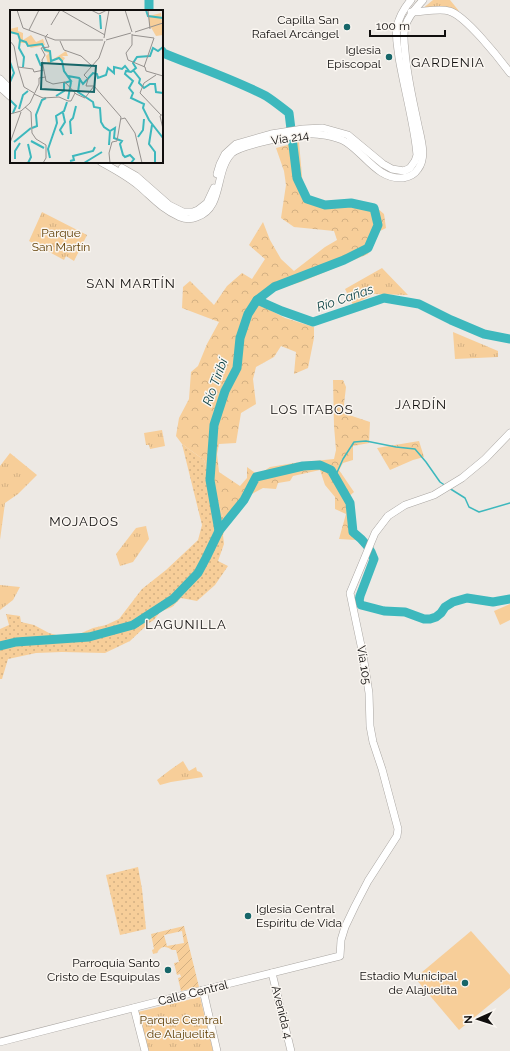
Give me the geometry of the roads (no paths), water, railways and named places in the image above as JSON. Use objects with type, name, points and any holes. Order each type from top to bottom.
[{"type":"main road","name":"Vía 214","points":[[113,163],[136,176],[169,205],[183,212],[193,212],[207,203],[214,187],[222,158],[228,150],[236,144],[272,137],[323,128],[348,136],[383,164],[392,169],[404,171],[410,168],[417,155],[396,35],[397,27],[403,11],[411,0]]},
{"type":"main road","name":"Vía 214","points":[[303,131],[328,136],[345,142],[384,174],[391,177],[408,177],[420,168],[422,160],[422,145],[410,86],[404,40],[405,26],[412,12],[423,0]]},
{"type":"main road","points":[[403,11],[412,12],[447,10],[455,12],[475,32],[510,73]]},
{"type":"main road","points":[[0,80],[10,89]]},
{"type":"main road","points":[[0,87],[10,96]]},
{"type":"main road","name":"Vía 214","points":[[103,163],[120,171],[164,209],[181,218],[194,218],[200,216],[210,208],[216,195],[223,169],[233,153],[272,137]]},
{"type":"main road","name":"Vía 105","points":[[340,956],[341,940],[355,906],[368,882],[397,836],[398,829],[373,742],[363,655],[350,593],[375,533],[388,516],[405,505],[434,495],[462,478],[485,459],[510,433]]},
{"type":"main road","name":"Calle Central","points":[[0,1042],[340,956]]},
{"type":"main road","name":"Avenida 4","points":[[272,973],[291,1051]]},
{"type":"main road","points":[[203,990],[217,1051]]},
{"type":"main road","points":[[134,1008],[145,1051]]},
{"type":"waterway","name":"Río Tiribí","points":[[149,0],[149,10]]},
{"type":"waterway","name":"Río Tiribí","points":[[163,53],[266,96],[289,113],[297,178],[307,199],[325,205],[351,203],[374,208],[378,225],[368,248],[344,260],[274,287],[257,300],[248,314],[240,338],[237,368],[225,391],[214,425],[210,480],[219,531]]},
{"type":"waterway","name":"Río Cañas","points":[[257,300],[313,322],[384,298],[419,304],[484,334],[510,339]]},
{"type":"waterway","points":[[335,477],[343,459],[354,442],[366,441],[415,449],[440,482],[446,486]]},
{"type":"waterway","points":[[0,646],[16,642],[89,637],[133,625],[173,599],[198,573],[219,531],[244,500],[256,477],[303,466],[320,465],[331,470],[350,503],[353,532],[366,544],[373,555],[374,559],[360,596],[359,601],[361,605],[384,611],[405,612],[424,619],[430,619],[436,617],[445,607],[453,602],[467,598],[493,602],[510,599]]},
{"type":"waterway","points":[[449,488],[465,498],[469,507],[479,512],[510,503]]},
{"type":"place","name":"Capilla San Rafael Arcángel","points":[[347,27]]},
{"type":"place","name":"Iglesia Episcopal","points":[[389,57]]},
{"type":"place","name":"Iglesia Central Espíritu de Vida","points":[[248,916]]},
{"type":"place","name":"Parroquia Santo Cristo de Esquipulas","points":[[168,970]]},
{"type":"place","name":"Estadio Municipal de Alajuelita","points":[[465,983]]},
{"type":"district","name":"GARDENIA","points":[[448,62]]},
{"type":"district","name":"SAN MARTÍN","points":[[131,283]]},
{"type":"district","name":"JARDÍN","points":[[421,404]]},
{"type":"district","name":"LOS ITABOS","points":[[312,409]]},
{"type":"district","name":"MOJADOS","points":[[84,521]]},
{"type":"district","name":"LAGUNILLA","points":[[186,624]]},
{"type":"park label","name":"Parque San Martín","points":[[61,240]]},
{"type":"park label","name":"Parque Central de Alajuelita","points":[[181,1027]]}]
